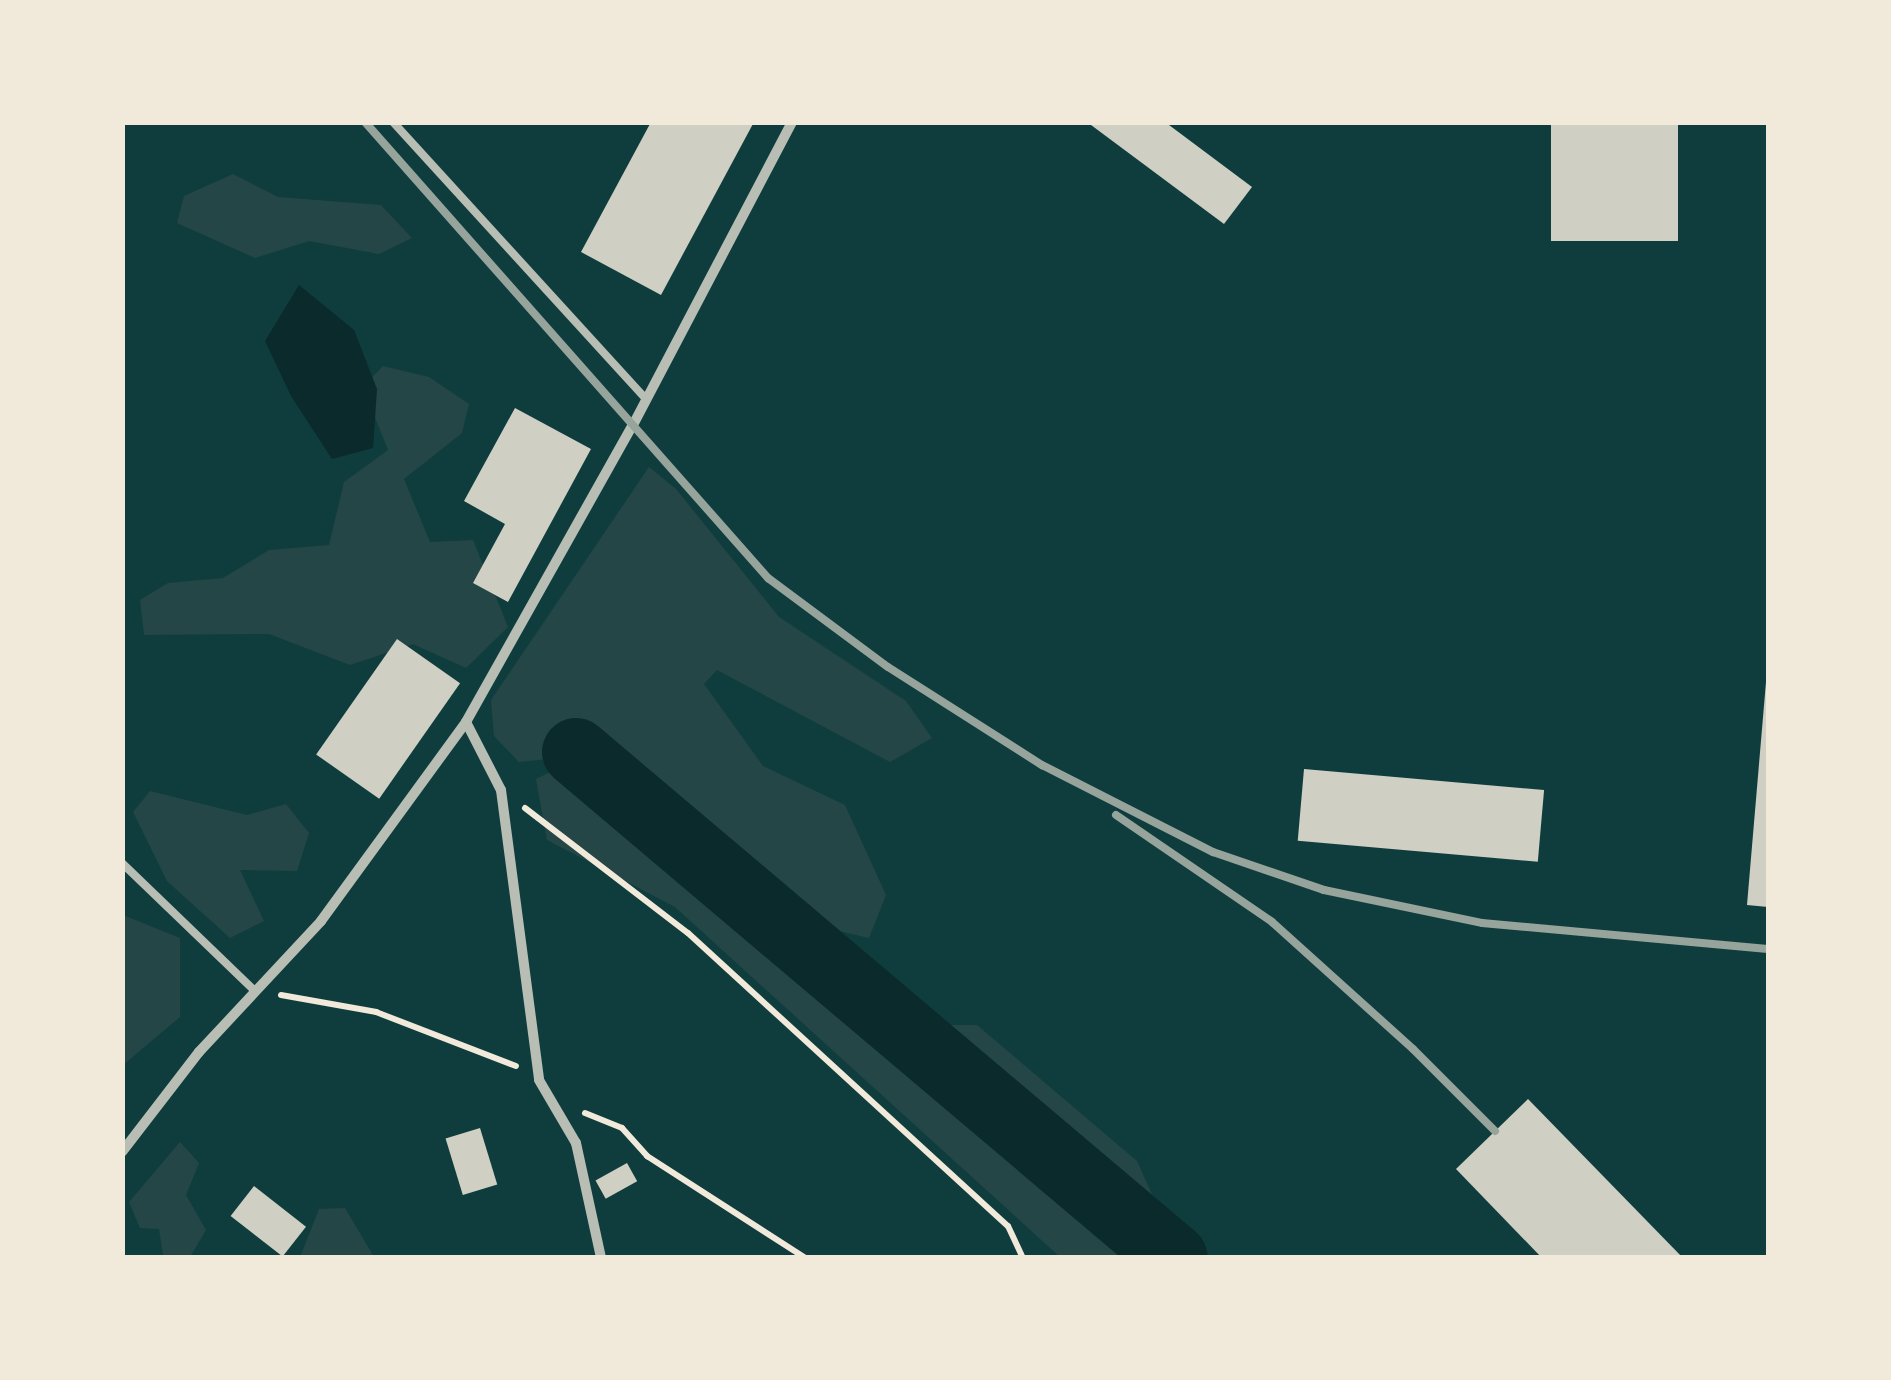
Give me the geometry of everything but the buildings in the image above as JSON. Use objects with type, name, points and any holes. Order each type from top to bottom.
[{"type":"street","points":[[122,1152],[199,1052],[321,921],[466,722],[646,399],[792,122]]},
{"type":"street","points":[[466,722],[502,790],[539,1080],[576,1142],[601,1258]]},
{"type":"lane","points":[[393,122],[646,399]]},
{"type":"lane","points":[[122,862],[255,991]]},
{"type":"path","points":[[502,790],[688,933],[1008,1226],[1023,1258]]},
{"type":"path","points":[[255,991],[376,1012],[505,1059],[539,1080]]},
{"type":"path","points":[[551,1100],[622,1128],[647,1156],[805,1258]]},
{"type":"shaded area","points":[[233,174],[278,197],[381,205],[412,238],[379,254],[309,241],[255,258],[177,223],[184,196]]},
{"type":"shaded area","points":[[299,285],[354,330],[377,389],[373,448],[332,459],[291,396],[265,341]]},
{"type":"shaded area","points":[[383,366],[429,377],[469,404],[462,433],[404,479],[430,542],[473,540],[508,627],[466,668],[413,644],[350,665],[269,634],[144,635],[140,600],[168,583],[223,578],[269,550],[329,545],[344,482],[388,450],[363,387]]},
{"type":"shaded area","points":[[649,467],[676,489],[779,617],[906,701],[932,738],[890,762],[717,670],[704,684],[763,766],[845,805],[886,895],[869,938],[814,925],[614,752],[519,762],[494,736],[491,700]]},
{"type":"shaded area","points":[[571,762],[619,768],[907,1025],[977,1025],[1137,1161],[1180,1257],[1060,1257],[675,907],[547,840],[536,779]]},
{"type":"shaded area","points":[[150,791],[247,815],[286,804],[309,833],[297,871],[240,870],[264,921],[230,938],[167,881],[133,812]]},
{"type":"shaded area","points":[[123,915],[180,938],[180,1017],[123,1065]]},
{"type":"shaded area","points":[[180,1142],[199,1163],[186,1195],[206,1230],[190,1257],[167,1257],[163,1255],[159,1229],[140,1228],[129,1202]]},
{"type":"shaded area","points":[[345,1208],[374,1257],[300,1257],[319,1209]]},
{"type":"waterway","points":[[576,752],[1174,1258]]},
{"type":"railway","points":[[365,122],[768,578],[888,667],[1042,765],[1213,852],[1324,890],[1482,923],[1768,949]]},
{"type":"railway","points":[[1116,815],[1272,922],[1413,1049],[1495,1131]]}]
